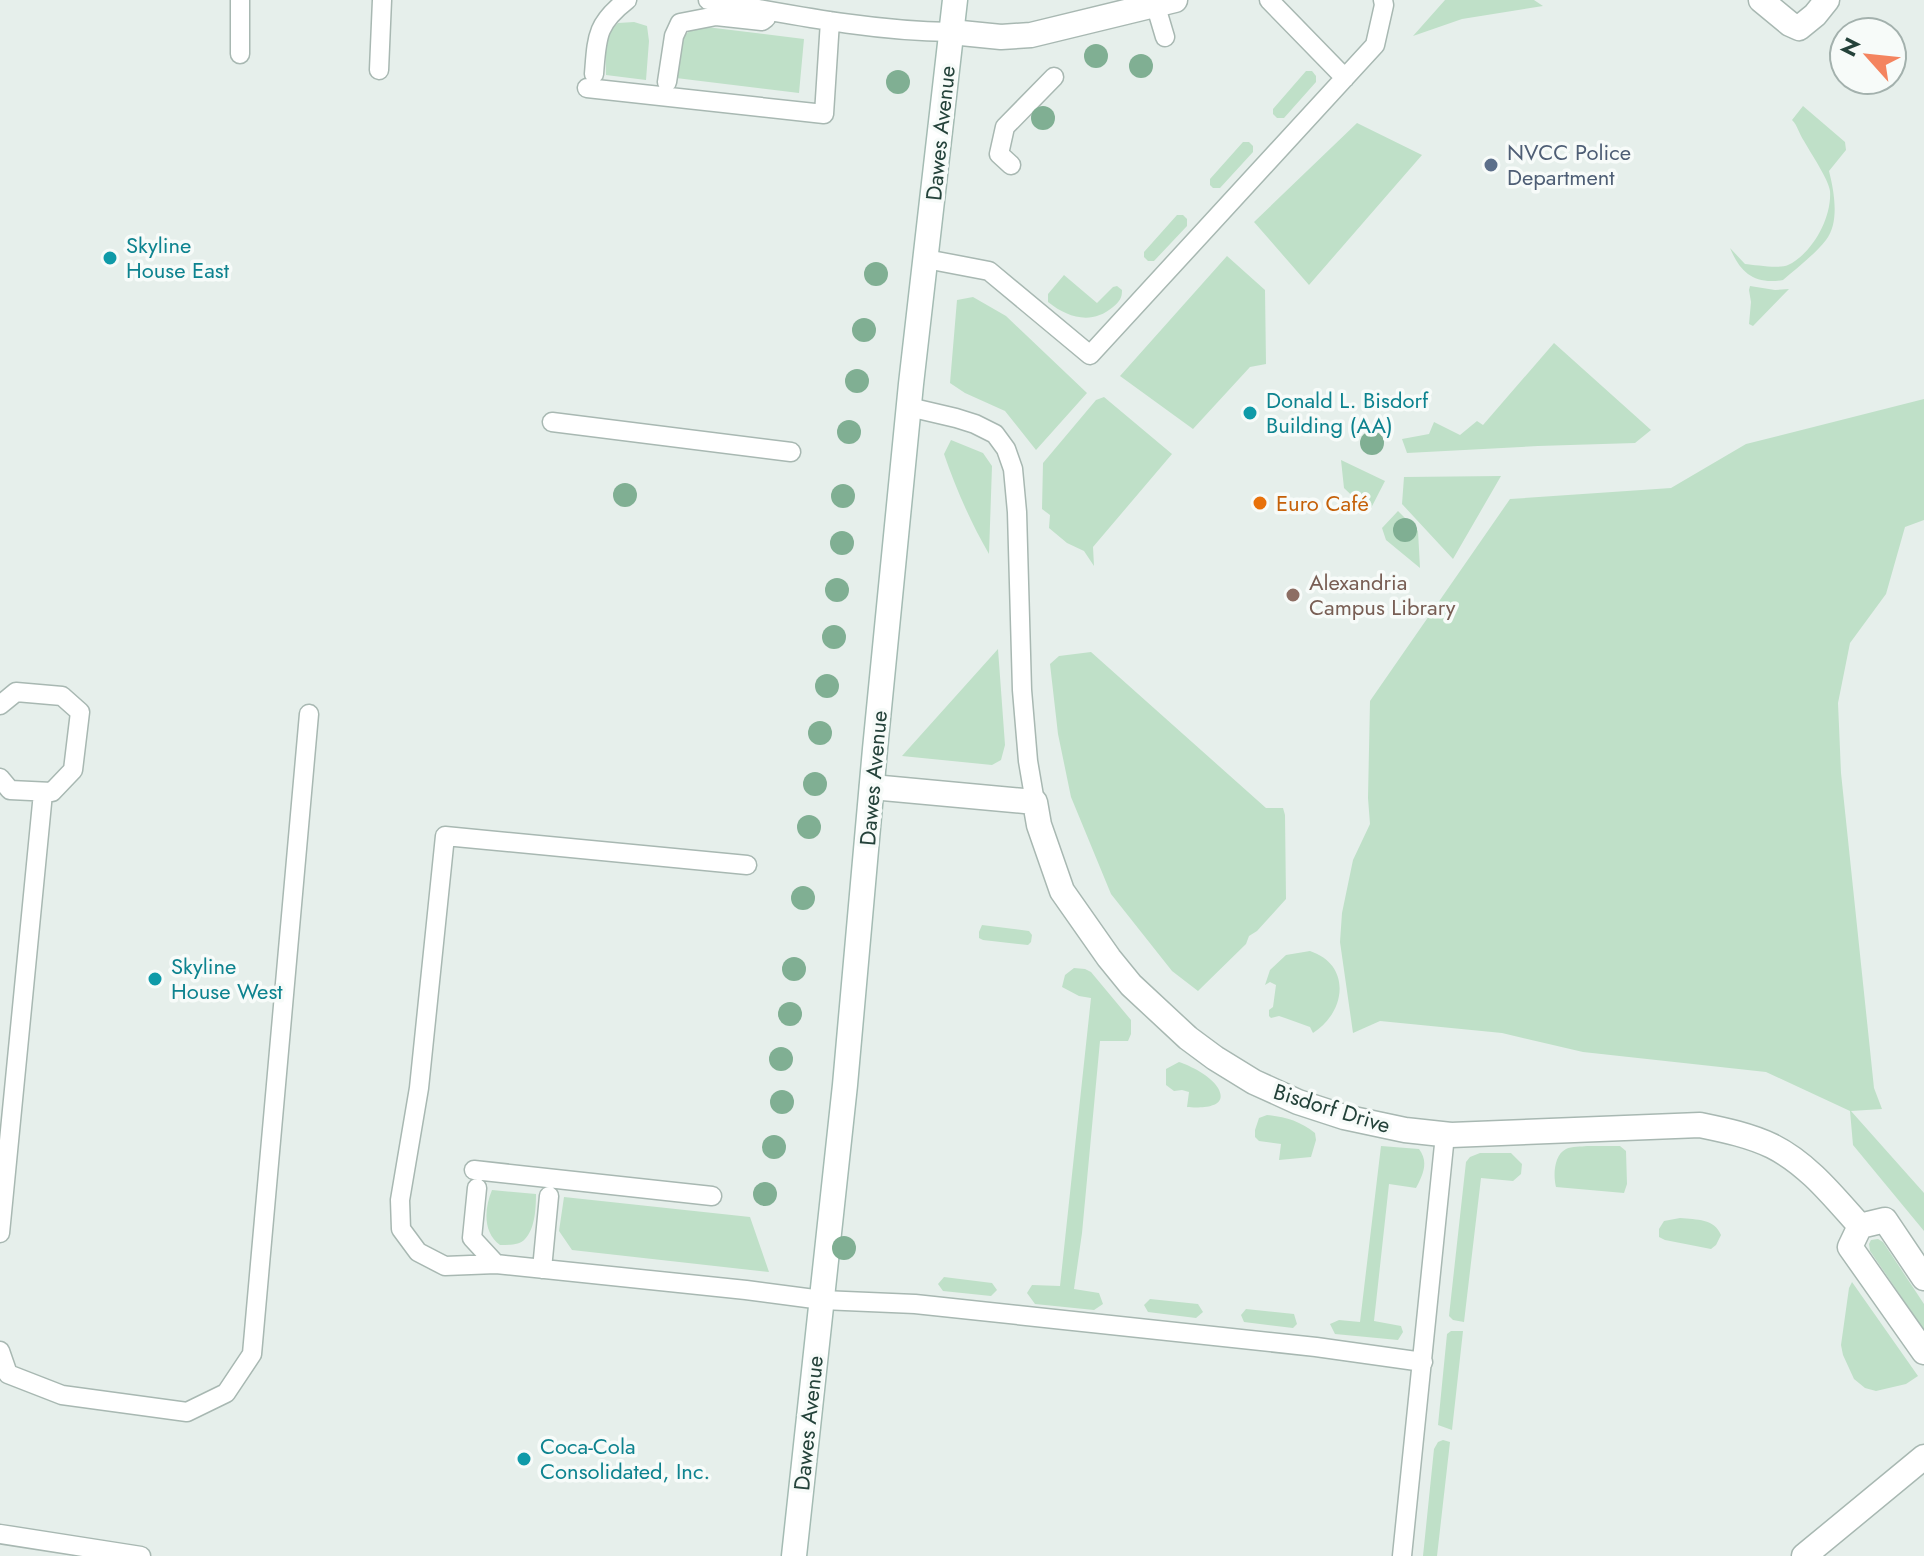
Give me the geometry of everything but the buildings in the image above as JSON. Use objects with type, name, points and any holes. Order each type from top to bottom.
[{"type":"street","name":"Dawes Avenue","points":[[794,1556],[845,1085],[909,407],[955,0]]},
{"type":"street","points":[[1761,0],[1799,28],[1827,0]]},
{"type":"street","points":[[951,32],[1001,37],[1031,35],[1161,2]]},
{"type":"street","points":[[872,787],[1035,802]]},
{"type":"street","name":"Bisdorf Drive","points":[[1035,802],[1039,825],[1062,891],[1109,958],[1131,985],[1188,1038],[1254,1082],[1298,1102],[1344,1117],[1445,1135],[1700,1125],[1737,1133],[1771,1145],[1790,1157],[1817,1178],[1860,1226]]},
{"type":"street","points":[[1924,1278],[1885,1220],[1860,1226],[1850,1247],[1924,1352]]},
{"type":"street","points":[[1804,1556],[1924,1457]]},
{"type":"lane","points":[[240,0],[240,54]]},
{"type":"lane","points":[[379,70],[382,0]]},
{"type":"lane","points":[[627,0],[609,14],[597,38],[591,81],[824,114],[830,21]]},
{"type":"lane","points":[[708,0],[830,21],[951,32]]},
{"type":"lane","points":[[1269,0],[1345,78]]},
{"type":"lane","points":[[926,259],[989,271],[1090,355],[1375,45],[1383,0]]},
{"type":"lane","points":[[1161,2],[1165,37]]},
{"type":"lane","points":[[667,82],[674,36],[680,23],[716,16],[762,21],[775,12]]},
{"type":"lane","points":[[1011,165],[999,154],[1005,127],[1054,77]]},
{"type":"lane","points":[[909,407],[956,418],[995,434],[1006,449],[1013,469],[1022,690],[1035,802]]},
{"type":"lane","points":[[552,422],[791,452]]},
{"type":"lane","points":[[0,705],[16,692],[62,696],[80,712],[73,770],[52,792],[10,790],[0,778]]},
{"type":"lane","points":[[0,1351],[8,1374],[62,1395],[187,1412],[226,1393],[252,1354],[309,714]]},
{"type":"lane","points":[[0,1233],[43,793]]},
{"type":"lane","points":[[747,865],[445,836],[419,1088],[400,1200],[401,1229],[418,1252],[445,1266],[496,1264],[822,1300],[929,1305],[1316,1347],[1423,1362]]},
{"type":"lane","points":[[1402,1556],[1445,1135]]},
{"type":"lane","points":[[496,1264],[472,1238],[476,1179],[712,1196]]},
{"type":"lane","points":[[542,1269],[549,1196]]},
{"type":"lane","points":[[0,1534],[141,1556]]},
{"type":"green space","points":[[1445,0],[1534,0],[1543,6],[1462,19],[1413,36]]},
{"type":"green space","points":[[634,22],[647,26],[646,80],[606,75],[605,37],[618,23]]},
{"type":"green space","points":[[698,26],[804,39],[799,93],[676,78],[681,41]]},
{"type":"green space","points":[[1306,71],[1312,71],[1316,82],[1284,118],[1277,118],[1273,109]]},
{"type":"green space","points":[[1803,106],[1845,142],[1846,150],[1829,171],[1834,197],[1833,224],[1821,246],[1783,280],[1764,280],[1749,275],[1738,264],[1730,248],[1745,264],[1788,265],[1812,244],[1828,212],[1829,186],[1792,120]]},
{"type":"green space","points":[[1357,123],[1422,155],[1309,285],[1254,222]]},
{"type":"green space","points":[[1243,142],[1253,146],[1253,152],[1220,188],[1213,188],[1210,179]]},
{"type":"green space","points":[[1177,215],[1187,219],[1187,226],[1154,261],[1148,261],[1144,252]]},
{"type":"green space","points":[[1227,256],[1265,290],[1266,364],[1250,367],[1193,429],[1120,376]]},
{"type":"green space","points":[[1064,275],[1097,303],[1117,286],[1122,290],[1121,297],[1113,307],[1097,316],[1088,318],[1064,312],[1048,302],[1048,294]]},
{"type":"green space","points":[[1750,286],[1789,289],[1753,326],[1749,324]]},
{"type":"green space","points":[[973,297],[1006,316],[1087,393],[1036,450],[1005,411],[950,383],[957,300]]},
{"type":"green space","points":[[1554,343],[1651,430],[1635,443],[1407,453],[1402,439],[1429,434],[1434,422],[1460,435],[1477,421],[1483,425]]},
{"type":"green space","points":[[1104,397],[1172,454],[1093,547],[1094,566],[1084,551],[1067,543],[1049,528],[1050,515],[1042,509],[1043,463],[1096,400]]},
{"type":"green space","points":[[1924,399],[1924,520],[1905,527],[1886,594],[1850,643],[1838,703],[1841,773],[1874,1088],[1882,1109],[1851,1111],[1924,1193],[1924,1231],[1853,1145],[1850,1111],[1766,1072],[1583,1052],[1502,1033],[1380,1021],[1353,1033],[1340,942],[1342,913],[1353,860],[1370,824],[1370,701],[1510,499],[1671,488],[1746,444]]},
{"type":"green space","points":[[951,440],[983,453],[992,466],[989,554],[964,506],[944,454]]},
{"type":"green space","points":[[1341,460],[1385,481],[1369,512],[1344,488]]},
{"type":"green space","points":[[1501,476],[1453,559],[1402,504],[1404,477]]},
{"type":"green space","points":[[1398,511],[1418,531],[1420,568],[1386,540],[1382,528]]},
{"type":"green space","points":[[998,649],[1005,745],[1001,760],[992,765],[902,756]]},
{"type":"green space","points":[[1091,652],[1266,808],[1283,808],[1286,899],[1198,991],[1172,971],[1111,894],[1071,797],[1058,734],[1050,664],[1059,656]]},
{"type":"green space","points":[[982,925],[1029,931],[1031,942],[1028,945],[983,940],[979,938]]},
{"type":"green space","points":[[1310,951],[1333,967],[1340,989],[1332,1013],[1313,1033],[1310,1027],[1279,1016],[1269,1016],[1276,985],[1270,982],[1265,985],[1270,970],[1286,955]]},
{"type":"green space","points":[[1074,968],[1091,972],[1131,1020],[1128,1041],[1100,1041],[1074,1289],[1099,1293],[1103,1304],[1094,1310],[1035,1304],[1027,1293],[1032,1285],[1060,1286],[1091,998],[1062,987],[1065,975]]},
{"type":"green space","points":[[1179,1062],[1211,1079],[1221,1095],[1216,1104],[1187,1107],[1189,1092],[1174,1091],[1166,1085],[1166,1069]]},
{"type":"green space","points":[[1267,1115],[1292,1120],[1315,1133],[1311,1157],[1279,1160],[1281,1144],[1259,1141],[1255,1130],[1259,1118]]},
{"type":"green space","points":[[1381,1146],[1419,1149],[1424,1164],[1416,1188],[1389,1184],[1374,1321],[1401,1326],[1403,1332],[1398,1340],[1335,1334],[1330,1324],[1339,1320],[1360,1322]]},
{"type":"green space","points":[[1620,1146],[1626,1151],[1627,1184],[1624,1193],[1556,1187],[1555,1171],[1562,1152],[1568,1148]]},
{"type":"green space","points":[[1480,1153],[1511,1153],[1522,1164],[1521,1174],[1513,1181],[1481,1178],[1464,1322],[1449,1316],[1466,1162]]},
{"type":"green space","points":[[492,1190],[536,1194],[533,1224],[523,1241],[500,1245],[490,1234],[487,1205]]},
{"type":"green space","points":[[564,1197],[750,1217],[769,1272],[572,1250],[559,1231]]},
{"type":"green space","points":[[1680,1218],[1714,1225],[1721,1235],[1716,1245],[1711,1249],[1659,1237],[1664,1221]]},
{"type":"green space","points":[[1878,1239],[1924,1304],[1924,1330],[1870,1251],[1871,1240]]},
{"type":"green space","points":[[944,1277],[992,1283],[997,1290],[991,1296],[943,1291],[938,1284]]},
{"type":"green space","points":[[1852,1282],[1918,1376],[1906,1384],[1876,1391],[1865,1388],[1854,1379],[1841,1345]]},
{"type":"green space","points":[[1150,1299],[1198,1304],[1203,1312],[1196,1318],[1148,1312],[1144,1305]]},
{"type":"green space","points":[[1246,1309],[1294,1314],[1297,1324],[1293,1328],[1244,1322],[1241,1315]]},
{"type":"green space","points":[[1463,1331],[1452,1430],[1438,1425],[1447,1334]]},
{"type":"green space","points":[[1443,1440],[1450,1442],[1437,1556],[1423,1556],[1434,1449]]},
{"type":"place","name":"NVCC Police Department","points":[[1491,165]]},
{"type":"place","name":"Skyline House East","points":[[110,258]]},
{"type":"place","name":"Donald L. Bisdorf Building (AA)","points":[[1250,413]]},
{"type":"place","name":"Euro Café","points":[[1260,503]]},
{"type":"place","name":"Alexandria Campus Library","points":[[1293,595]]},
{"type":"place","name":"Skyline House West","points":[[155,979]]},
{"type":"place","name":"Coca-Cola Consolidated, Inc.","points":[[524,1459]]}]
